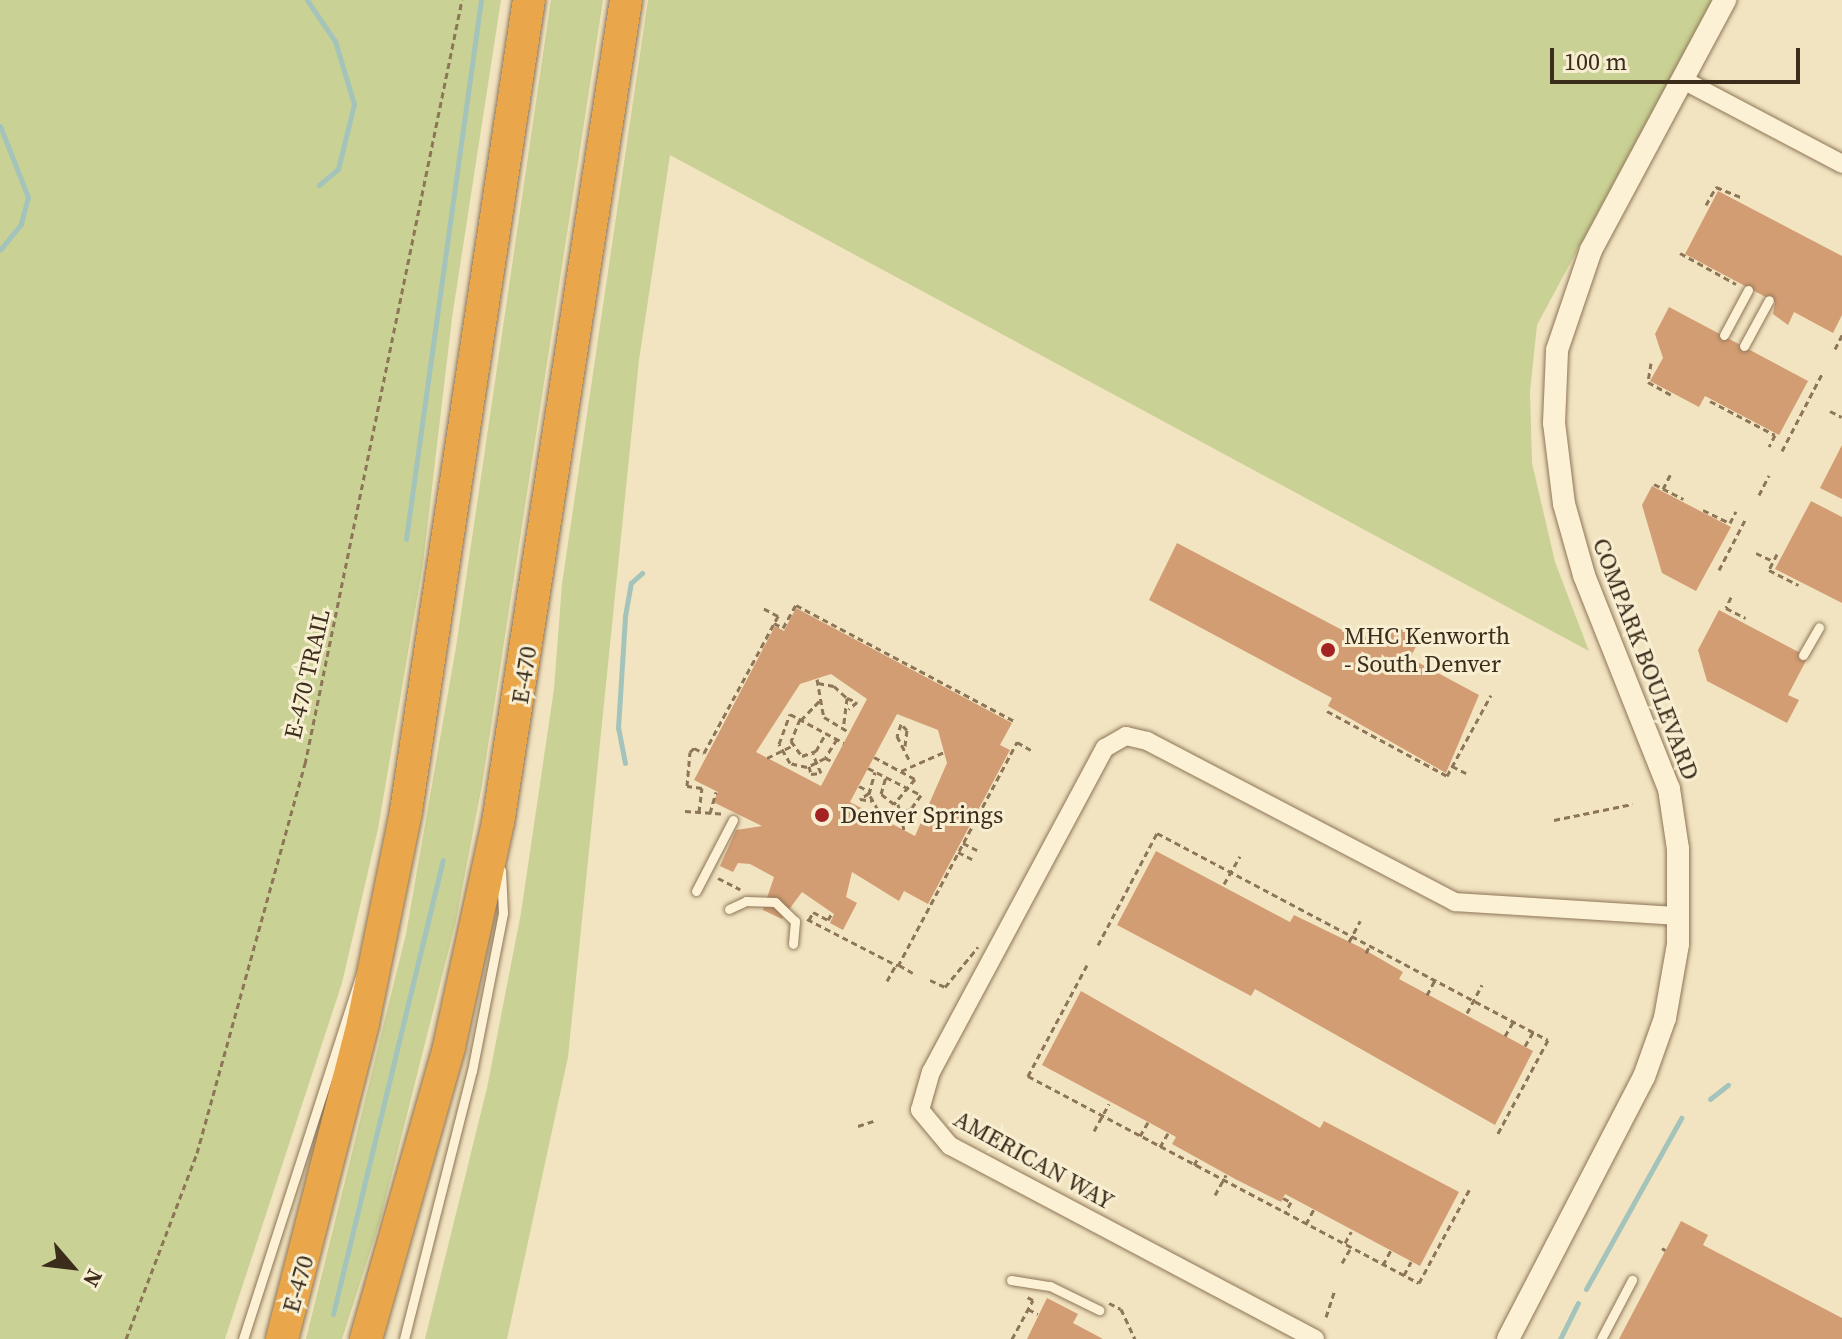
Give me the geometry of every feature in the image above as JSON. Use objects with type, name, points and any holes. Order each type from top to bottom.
[{"type":"highway","name":"E-470","points":[[282,1339],[382,934],[426,693],[529,0]]},
{"type":"highway","name":"E-470","points":[[366,1339],[449,1047],[498,823],[626,0]]},
{"type":"street","name":"COMPARK BOULEVARD","points":[[1508,1339],[1653,1056],[1672,988],[1679,916],[1669,789],[1575,548],[1559,476],[1553,398],[1572,294],[1725,0]]},
{"type":"street","points":[[1683,80],[1842,164]]},
{"type":"street","name":"AMERICAN WAY","points":[[1315,1339],[950,1146],[920,1110],[931,1072],[1100,756],[1118,738],[1147,741],[1455,902],[1679,916]]},
{"type":"lane","points":[[1724,335],[1745,289]]},
{"type":"lane","points":[[1744,346],[1769,300]]},
{"type":"lane","points":[[1803,655],[1819,627]]},
{"type":"lane","points":[[696,891],[733,820]]},
{"type":"lane","points":[[404,1339],[447,1181],[503,913],[498,823]]},
{"type":"lane","points":[[729,909],[754,900],[781,905],[798,928],[793,944]]},
{"type":"lane","points":[[243,1339],[348,997],[382,934]]},
{"type":"lane","points":[[1011,1280],[1050,1286],[1099,1310]]},
{"type":"lane","points":[[1601,1339],[1632,1280]]},
{"type":"path","name":"E-470 TRAIL","points":[[126,1339],[201,1141],[305,764],[462,0]]},
{"type":"path","points":[[1706,205],[1716,187],[1741,197]]},
{"type":"path","points":[[1680,253],[1745,289]]},
{"type":"path","points":[[1835,349],[1842,335]]},
{"type":"path","points":[[1651,363],[1648,382],[1671,395]]},
{"type":"path","points":[[1782,451],[1823,372]]},
{"type":"path","points":[[1710,401],[1775,435],[1769,447]]},
{"type":"path","points":[[1830,411],[1842,417]]},
{"type":"path","points":[[1663,489],[1670,475]]},
{"type":"path","points":[[1759,495],[1769,475]]},
{"type":"path","points":[[1654,484],[1683,499]]},
{"type":"path","points":[[1703,510],[1730,523],[1736,511]]},
{"type":"path","points":[[1719,570],[1745,520]]},
{"type":"path","points":[[1756,553],[1773,561]]},
{"type":"path","points":[[1777,554],[1769,570],[1798,585]]},
{"type":"path","points":[[1731,597],[1726,608],[1746,618]]},
{"type":"path","points":[[774,623],[783,628],[796,605],[1016,722]]},
{"type":"path","points":[[699,812],[702,788],[687,786],[691,749],[704,753],[778,616],[761,607]]},
{"type":"path","points":[[849,709],[857,702],[847,698],[834,686],[817,681],[830,722],[849,732]]},
{"type":"path","points":[[1327,711],[1447,776],[1491,695]]},
{"type":"path","points":[[843,729],[849,709],[847,698]]},
{"type":"path","points":[[792,746],[801,719],[821,700]]},
{"type":"path","points":[[780,748],[790,714],[844,743]]},
{"type":"path","points":[[792,746],[802,756],[813,753],[830,722]]},
{"type":"path","points":[[905,746],[907,730],[901,724],[897,736],[905,746],[911,763]]},
{"type":"path","points":[[780,748],[790,763],[809,766],[825,758],[837,739]]},
{"type":"path","points":[[887,981],[1017,742],[1031,750]]},
{"type":"path","points":[[767,758],[780,748],[792,746]]},
{"type":"path","points":[[904,831],[898,803],[881,794],[888,779],[897,769],[944,752]]},
{"type":"path","points":[[809,766],[819,775],[819,763],[813,753]]},
{"type":"path","points":[[874,757],[915,779],[898,803]]},
{"type":"path","points":[[825,758],[834,762]]},
{"type":"path","points":[[1452,766],[1466,773]]},
{"type":"path","points":[[868,768],[921,795],[902,814],[883,813],[872,801],[869,792],[875,772]]},
{"type":"path","points":[[859,786],[869,792]]},
{"type":"path","points":[[710,813],[716,792]]},
{"type":"path","points":[[869,792],[860,799],[872,801]]},
{"type":"path","points":[[1554,820],[1632,804]]},
{"type":"path","points":[[685,811],[725,814],[719,826]]},
{"type":"path","points":[[1098,945],[1157,833],[1548,1040],[1497,1135]]},
{"type":"path","points":[[963,843],[977,850]]},
{"type":"path","points":[[958,852],[972,859]]},
{"type":"path","points":[[1224,884],[1240,856]]},
{"type":"path","points":[[718,865],[713,875],[750,890]]},
{"type":"path","points":[[802,912],[809,920],[913,973]]},
{"type":"path","points":[[809,920],[813,912],[828,920],[832,913]]},
{"type":"path","points":[[1349,942],[1360,921]]},
{"type":"path","points":[[1366,953],[1370,945]]},
{"type":"path","points":[[930,980],[945,987],[978,947]]},
{"type":"path","points":[[1087,965],[1028,1076],[1419,1283],[1469,1190]]},
{"type":"path","points":[[1427,995],[1435,980]]},
{"type":"path","points":[[1467,1013],[1482,985]]},
{"type":"path","points":[[1505,1036],[1513,1022]]},
{"type":"path","points":[[1525,1046],[1533,1032]]},
{"type":"path","points":[[1094,1131],[1109,1104]]},
{"type":"path","points":[[858,1126],[876,1120]]},
{"type":"path","points":[[1140,1136],[1148,1122]]},
{"type":"path","points":[[1160,1147],[1168,1133]]},
{"type":"path","points":[[1194,1165],[1198,1158]]},
{"type":"path","points":[[1215,1195],[1226,1175]]},
{"type":"path","points":[[1247,1193],[1251,1185]]},
{"type":"path","points":[[1283,1198],[1291,1202],[1285,1213]]},
{"type":"path","points":[[1306,1224],[1314,1209]]},
{"type":"path","points":[[1345,1244],[1351,1232]]},
{"type":"path","points":[[1342,1263],[1350,1247]]},
{"type":"path","points":[[1383,1265],[1391,1250]]},
{"type":"path","points":[[1404,1275],[1411,1262]]},
{"type":"path","points":[[1326,1317],[1335,1289]]},
{"type":"path","points":[[1012,1339],[1033,1300],[1019,1293]]},
{"type":"path","points":[[1107,1302],[1121,1309],[1135,1339]]},
{"type":"path","points":[[1028,1309],[1038,1314]]},
{"type":"green space","points":[[0,0],[501,0],[452,318],[423,564],[378,829],[342,983],[225,1339],[0,1339]]},
{"type":"green space","points":[[551,0],[603,0],[482,785],[456,921],[380,1221],[342,1339],[306,1339],[406,934],[456,647]]},
{"type":"green space","points":[[648,0],[1712,0],[1537,325],[1530,392],[1532,463],[1555,562],[1589,651],[670,155],[639,360],[568,1057],[507,1339],[425,1339],[487,1088],[521,913],[554,689],[562,584]]},
{"type":"building","points":[[1718,191],[1842,256],[1842,315],[1833,333],[1794,312],[1788,325],[1773,314],[1775,302],[1685,254]]},
{"type":"building","points":[[1669,307],[1808,381],[1779,435],[1705,396],[1699,407],[1650,381],[1663,358],[1655,334]]},
{"type":"building","points":[[1842,445],[1842,499],[1820,488]]},
{"type":"building","points":[[1652,486],[1731,527],[1696,591],[1662,573],[1642,505]]},
{"type":"building","points":[[1811,501],[1842,517],[1842,603],[1775,569]]},
{"type":"building","name":"MHC Kenworth - South Denver","points":[[1177,543],[1363,641],[1369,629],[1386,638],[1393,625],[1420,639],[1410,658],[1479,695],[1446,773],[1328,706],[1332,698],[1149,600]]},
{"type":"building","points":[[796,608],[1012,723],[1000,745],[1010,750],[928,904],[904,891],[899,901],[852,872],[846,897],[857,903],[843,930],[830,923],[834,914],[802,892],[782,919],[763,910],[774,877],[750,864],[738,863],[733,872],[720,866],[736,830],[762,826],[713,802],[718,792],[694,780],[775,626],[784,631]],"holes":[[[831,674],[867,699],[821,786],[756,752],[800,684]],[[897,714],[938,730],[947,763],[915,836],[850,802]]]},
{"type":"building","points":[[1719,610],[1808,657],[1788,695],[1799,700],[1787,723],[1707,681],[1698,650]]},
{"type":"building","points":[[1156,851],[1290,922],[1294,915],[1360,947],[1403,972],[1399,979],[1533,1051],[1495,1125],[1255,989],[1251,996],[1117,925]]},
{"type":"building","points":[[1081,991],[1320,1128],[1324,1121],[1459,1192],[1420,1266],[1285,1194],[1281,1202],[1237,1180],[1172,1144],[1176,1137],[1042,1065]]},
{"type":"building","points":[[1681,1221],[1708,1235],[1703,1245],[1842,1318],[1842,1339],[1619,1339]]},
{"type":"building","points":[[1047,1298],[1078,1314],[1073,1323],[1103,1339],[1027,1339]]},
{"type":"waterway","points":[[307,0],[335,41],[354,104],[338,169],[319,185]]},
{"type":"waterway","points":[[406,539],[481,0]]},
{"type":"waterway","points":[[0,126],[28,197],[21,224],[0,250]]},
{"type":"waterway","points":[[625,763],[618,728],[625,616],[631,583],[642,573]]},
{"type":"waterway","points":[[333,1314],[443,860]]},
{"type":"waterway","points":[[1710,1099],[1728,1085]]},
{"type":"waterway","points":[[1586,1289],[1681,1118]]},
{"type":"waterway","points":[[1560,1339],[1578,1303]]},
{"type":"place","name":"MHC Kenworth - South Denver","points":[[1328,650]]},
{"type":"place","name":"Denver Springs","points":[[822,815]]}]
